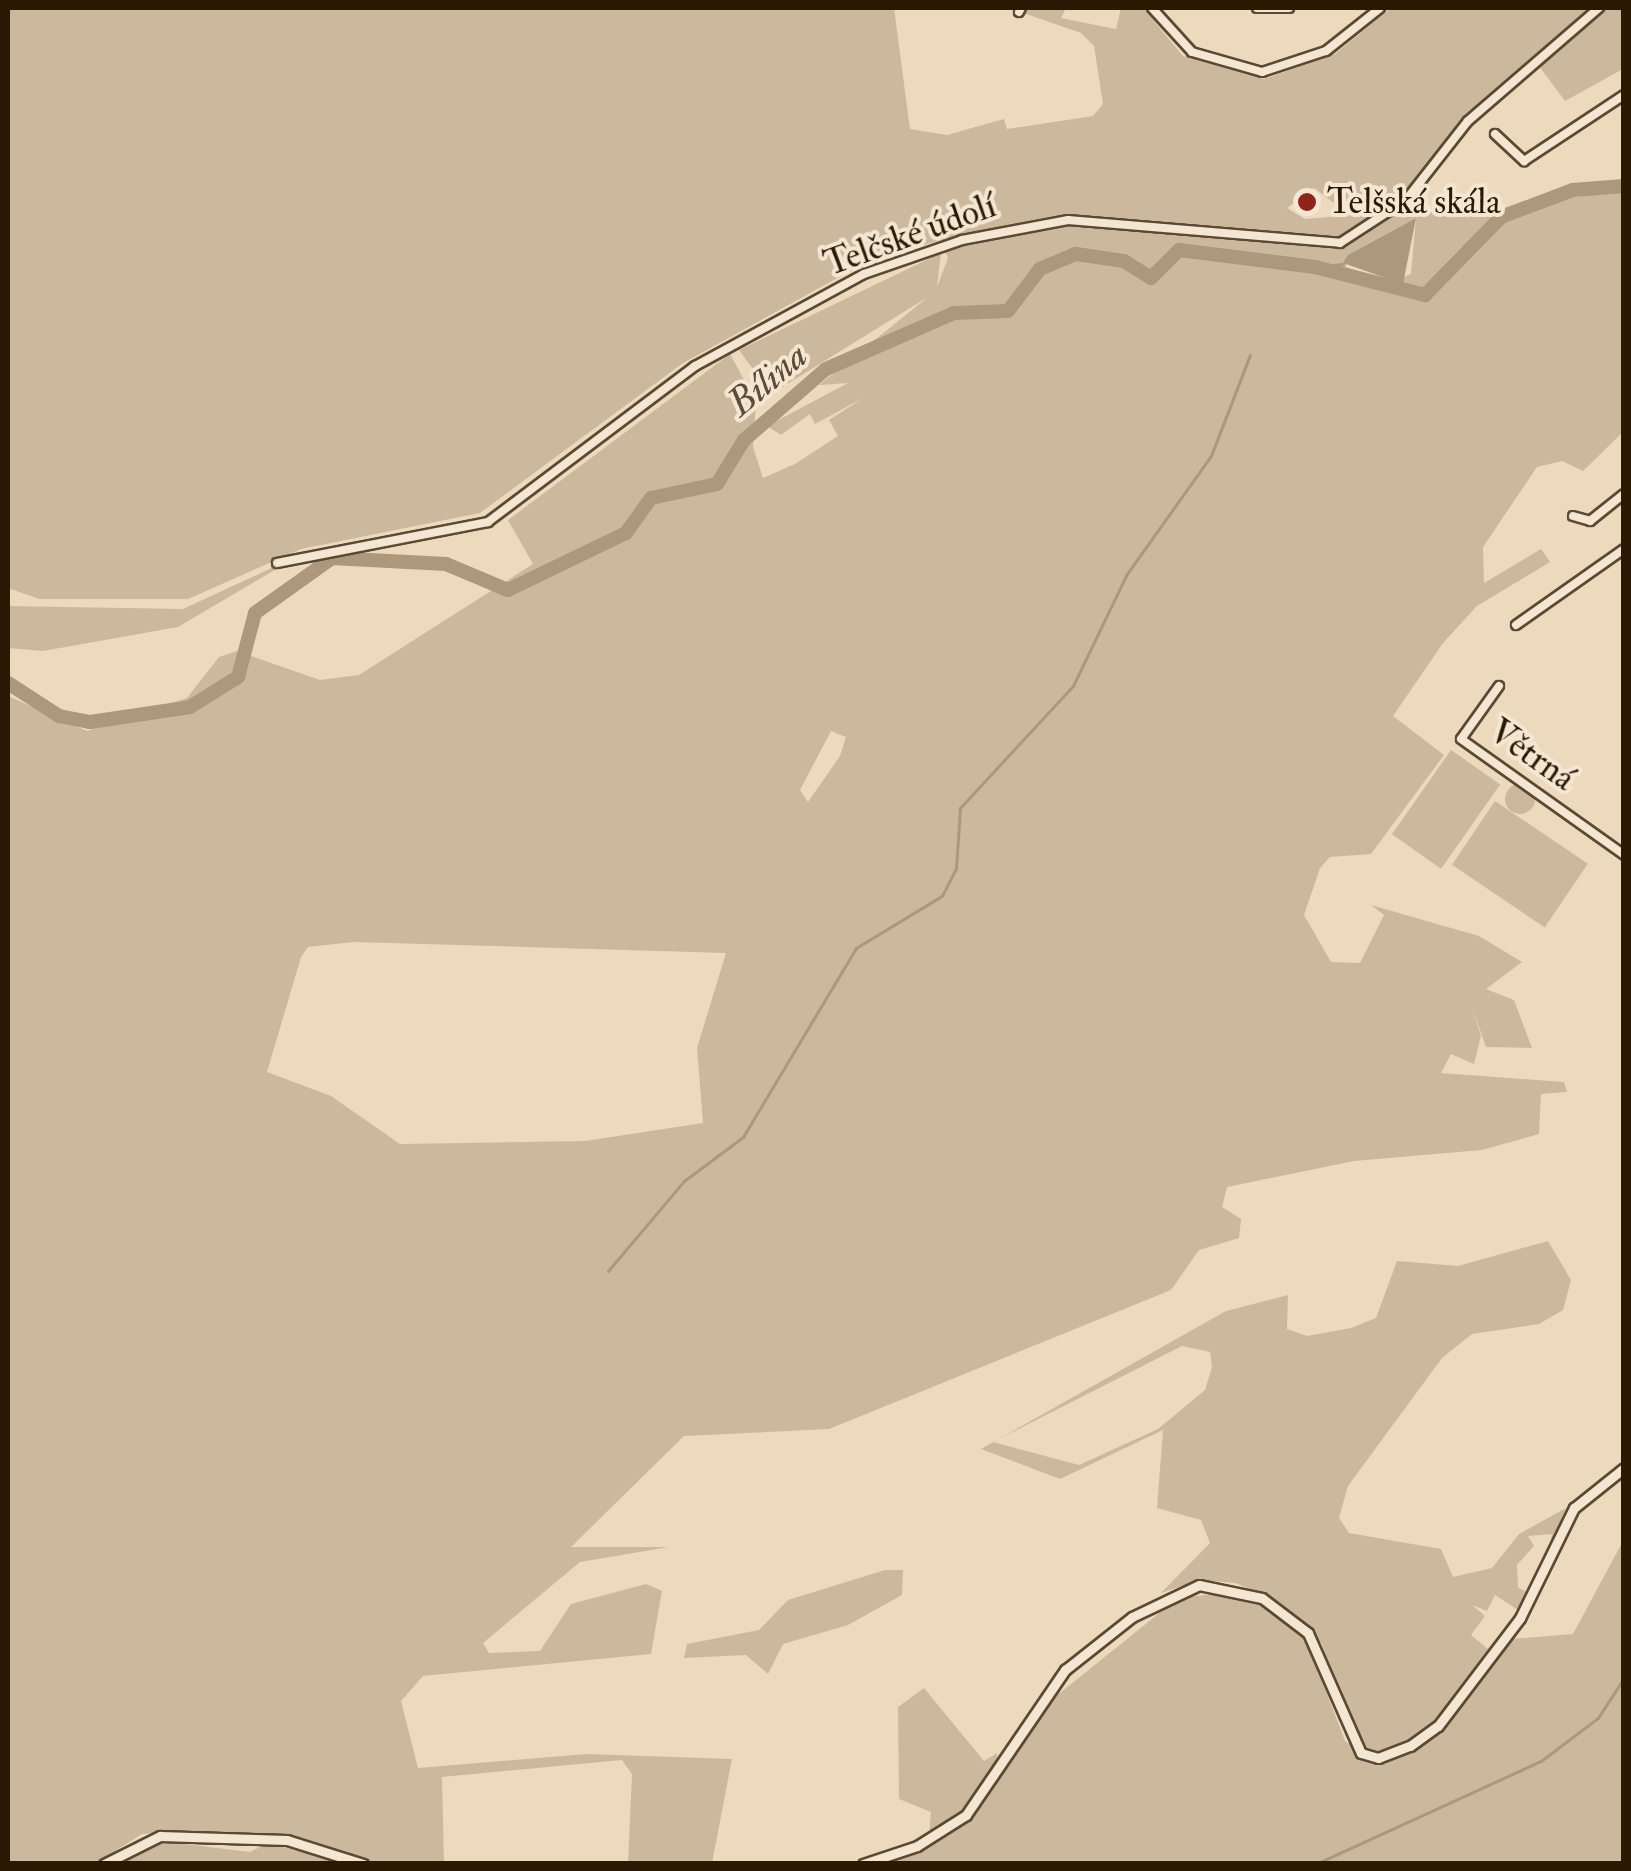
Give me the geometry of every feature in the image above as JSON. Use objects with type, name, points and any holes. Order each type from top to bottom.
[{"type":"street","points":[[1152,8],[1192,52],[1262,72],[1326,51],[1380,8]]},
{"type":"street","points":[[1257,8],[1289,8]]},
{"type":"street","name":"Telčské údolí","points":[[277,563],[488,522],[695,366],[864,274],[962,240],[1068,220],[1340,243],[1406,200],[1468,122],[1599,8]]},
{"type":"street","points":[[1495,134],[1524,162],[1624,95]]},
{"type":"street","points":[[1573,516],[1590,520],[1624,494]]},
{"type":"street","points":[[1516,624],[1624,550]]},
{"type":"street","name":"Větrná","points":[[1500,686],[1462,740],[1624,855]]},
{"type":"street","points":[[863,1864],[918,1846],[966,1814],[1065,1670],[1132,1617],[1199,1585],[1262,1598],[1308,1633],[1361,1753],[1378,1758],[1410,1746],[1438,1726],[1520,1618],[1582,1496],[1624,1468]]},
{"type":"street","points":[[104,1864],[160,1836],[287,1840],[363,1864]]},
{"type":"shaded area","points":[[8,8],[894,8],[910,129],[947,135],[1004,119],[1007,129],[1093,116],[1103,104],[1094,46],[1081,33],[1012,9],[964,8],[1066,8],[1061,18],[1116,29],[1121,8],[1143,8],[1183,56],[1264,79],[1335,54],[1391,8],[1590,8],[1457,125],[1398,201],[1409,211],[1462,214],[1623,190],[1623,432],[1583,471],[1562,461],[1537,467],[1483,547],[1484,583],[1541,549],[1550,562],[1477,606],[1443,643],[1393,716],[1444,755],[1371,854],[1330,857],[1320,868],[1304,915],[1331,962],[1360,963],[1384,915],[1371,905],[1479,936],[1522,962],[1486,989],[1514,1000],[1532,1048],[1486,1047],[1472,1007],[1481,1036],[1474,1064],[1451,1054],[1441,1073],[1564,1082],[1567,1092],[1541,1094],[1539,1134],[1482,1150],[1354,1161],[1227,1187],[1222,1207],[1241,1219],[1239,1238],[1199,1250],[1171,1290],[829,1429],[684,1436],[571,1547],[669,1547],[580,1562],[483,1643],[489,1653],[540,1651],[571,1604],[646,1584],[662,1591],[651,1654],[423,1676],[401,1701],[418,1768],[586,1754],[732,1759],[712,1863],[628,1863],[632,1774],[622,1760],[442,1777],[444,1863],[375,1863],[287,1835],[181,1832],[142,1834],[96,1863],[8,1863],[8,696],[87,731],[187,698],[219,657],[237,651],[320,680],[359,675],[533,564],[508,520],[730,354],[756,402],[753,447],[763,478],[795,464],[838,436],[829,420],[863,398],[815,424],[810,414],[781,435],[767,426],[848,383],[819,385],[928,297],[771,394],[739,350],[941,253],[937,287],[948,258],[941,240],[870,260],[683,363],[480,513],[301,549],[188,599],[39,599],[8,588]],"holes":[[[1314,188],[1352,215],[1305,219],[1287,208]],[[1416,218],[1411,274],[1391,283],[1346,267],[1348,255]],[[831,731],[846,737],[840,756],[808,802],[800,790]],[[354,942],[726,953],[697,1048],[703,1123],[585,1141],[400,1144],[331,1096],[267,1072],[301,957],[308,947]]]},
{"type":"shaded area","points":[[1605,8],[1623,8],[1623,69],[1565,101],[1539,66]]},
{"type":"shaded area","points":[[1416,218],[1403,284],[1343,263],[1348,255]]},
{"type":"shaded area","points":[[300,555],[178,627],[43,651],[8,648],[8,606],[183,609]]},
{"type":"shaded area","points":[[1451,750],[1500,784],[1441,869],[1392,834]]},
{"type":"shaded area","points":[[1520,784],[1531,788],[1535,799],[1531,810],[1520,814],[1509,810],[1505,799],[1509,788]]},
{"type":"shaded area","points":[[1495,801],[1588,864],[1545,927],[1452,865]]},
{"type":"shaded area","points":[[1548,1241],[1571,1280],[1563,1310],[1539,1324],[1472,1334],[1442,1358],[1348,1486],[1339,1518],[1349,1533],[1441,1549],[1453,1577],[1492,1568],[1519,1534],[1566,1508],[1549,1547],[1552,1534],[1528,1536],[1534,1546],[1517,1565],[1518,1588],[1527,1592],[1536,1579],[1518,1610],[1495,1595],[1487,1611],[1472,1605],[1485,1616],[1471,1635],[1488,1649],[1454,1698],[1424,1732],[1378,1754],[1364,1749],[1345,1717],[1322,1644],[1281,1604],[1236,1583],[1199,1580],[1161,1593],[1210,1543],[1201,1520],[1157,1508],[1163,1430],[1060,1479],[981,1449],[993,1442],[1079,1465],[1158,1429],[1205,1390],[1212,1367],[1210,1352],[1182,1346],[997,1440],[1226,1311],[1288,1295],[1287,1329],[1307,1336],[1351,1328],[1376,1318],[1397,1261],[1458,1266]]},
{"type":"shaded area","points":[[1623,1541],[1623,1863],[892,1864],[973,1818],[1045,1705],[1178,1598],[1234,1592],[1276,1612],[1305,1636],[1345,1741],[1378,1763],[1441,1729],[1511,1639],[1573,1634]]},
{"type":"shaded area","points":[[885,1570],[903,1570],[902,1595],[848,1625],[783,1644],[768,1674],[746,1655],[684,1658],[687,1644],[759,1630],[788,1600]]},
{"type":"shaded area","points":[[924,1688],[984,1761],[997,1753],[997,1762],[963,1811],[929,1835],[931,1812],[899,1799],[898,1707]]},
{"type":"shaded area","points":[[160,1841],[250,1852],[268,1843],[342,1863],[112,1864]]},
{"type":"waterway","name":"Bílina","points":[[8,683],[59,716],[90,722],[190,707],[238,677],[255,613],[332,558],[446,564],[508,590],[626,533],[651,498],[717,484],[744,440],[826,369],[954,313],[1008,311],[1040,269],[1076,254],[1124,261],[1151,278],[1179,250],[1315,267],[1425,295],[1501,217],[1573,190],[1624,186]]},
{"type":"waterway","points":[[1315,267],[1343,264]]},
{"type":"waterway","name":"Bílina","points":[[1401,284],[1404,293]]},
{"type":"waterway","points":[[608,1271],[684,1181],[743,1137],[856,948],[942,896],[956,869],[960,808],[1073,686],[1127,574],[1211,456],[1250,355]]},
{"type":"waterway","points":[[1316,1864],[1541,1761],[1598,1718],[1624,1678]]},
{"type":"waterway","points":[[1254,1864],[1292,1864]]},
{"type":"place","name":"Telšská skála","points":[[1307,202]]}]
